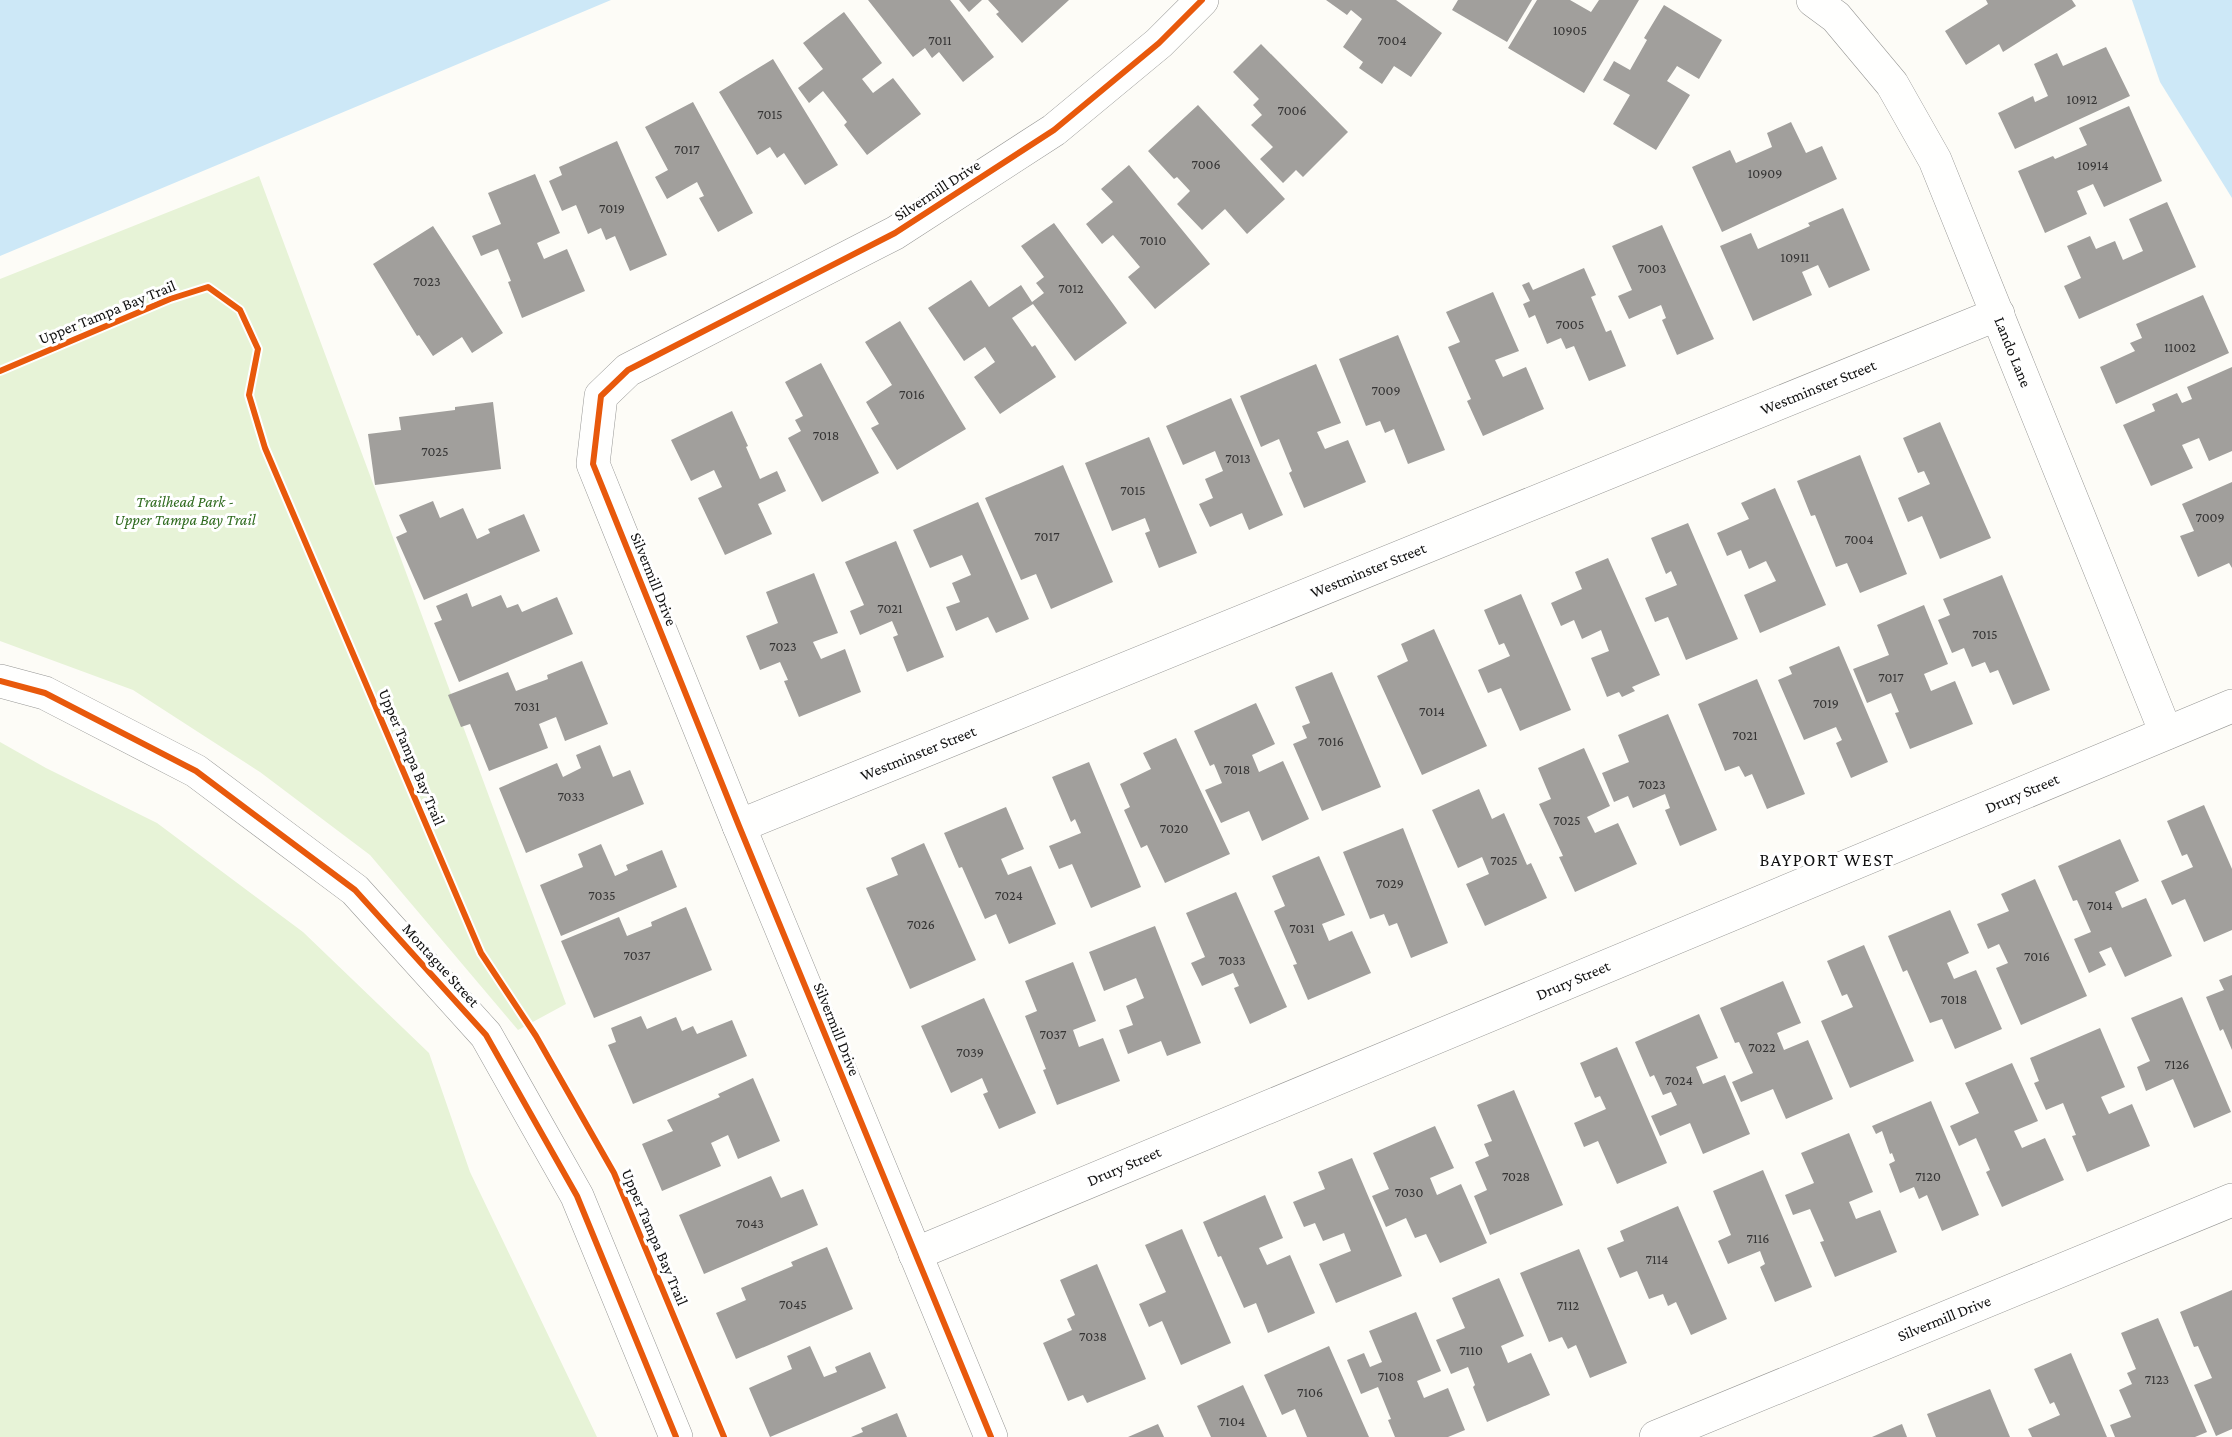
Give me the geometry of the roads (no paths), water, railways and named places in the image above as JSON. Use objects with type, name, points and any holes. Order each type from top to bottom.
[{"type":"street","name":"Silvermill Drive","points":[[991,1437],[739,826],[593,464],[601,396],[628,370],[895,233],[1044,136],[1159,43],[1202,0]]},
{"type":"street","name":"Lando Lane","points":[[1813,0],[1836,17],[1892,84],[1935,160],[2166,733]]},
{"type":"street","name":"Westminster Street","points":[[739,826],[1998,314]]},
{"type":"street","name":"Montague Street","points":[[0,681],[45,693],[196,771],[355,890],[486,1035],[577,1196],[676,1437]]},
{"type":"street","name":"Drury Street","points":[[915,1254],[2232,706]]},
{"type":"street","name":"Silvermill Drive","points":[[1656,1437],[2232,1200]]},
{"type":"water","points":[[0,0],[611,0],[0,256]]},
{"type":"water","points":[[2132,0],[2232,0],[2232,198],[2160,82]]},
{"type":"district","name":"BAYPORT WEST","points":[[1827,860]]},
{"type":"park label","name":"Trailhead Park - Upper Tampa Bay Trail","points":[[185,510]]}]
